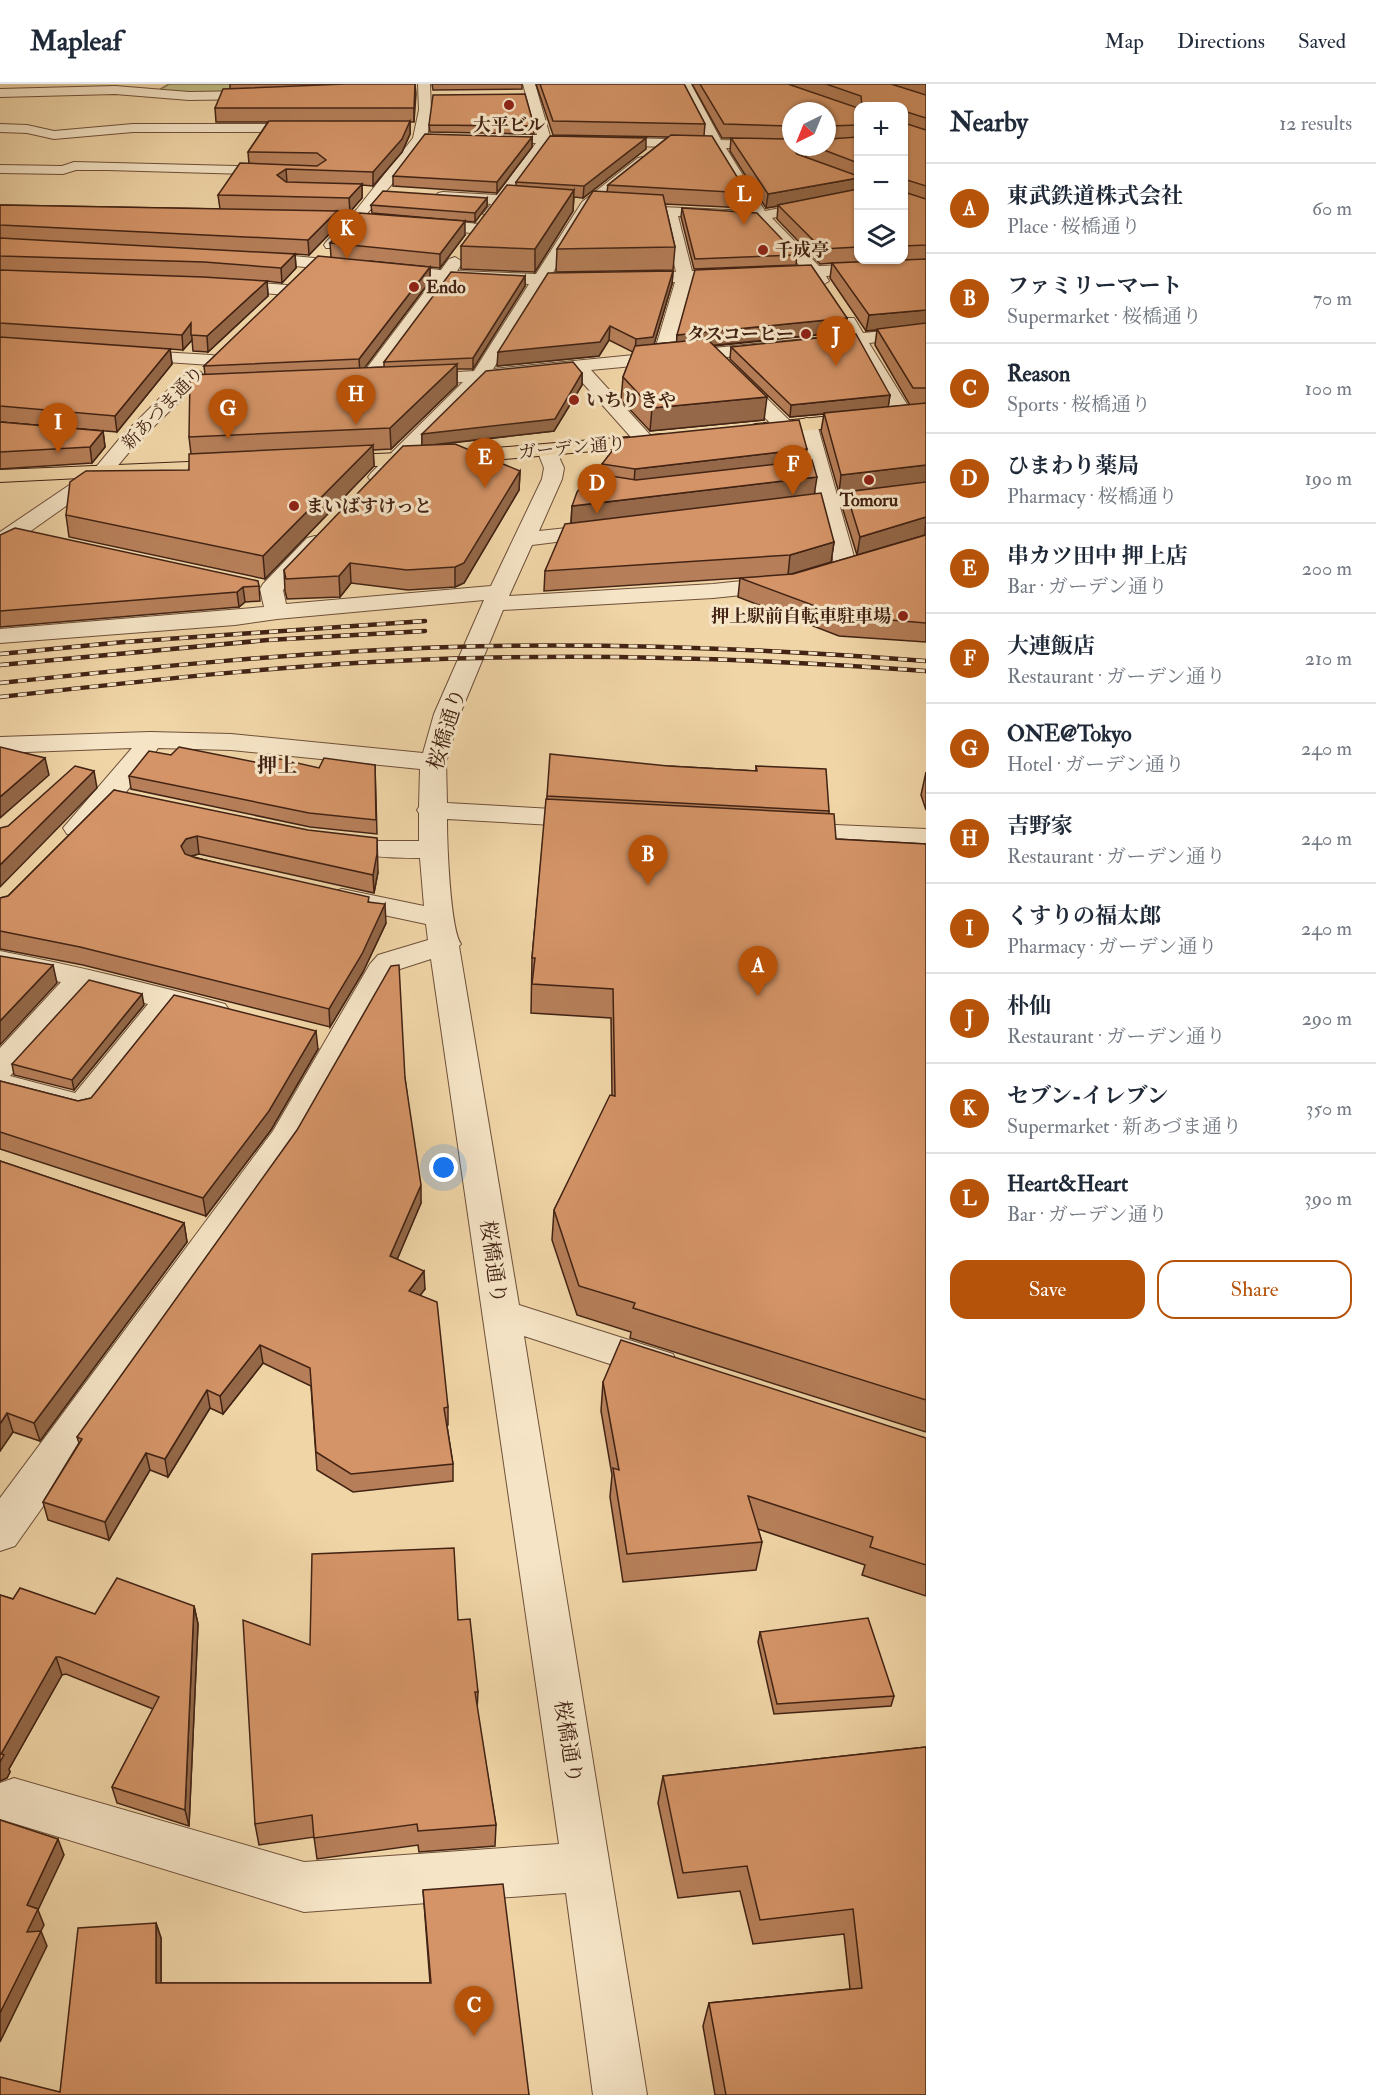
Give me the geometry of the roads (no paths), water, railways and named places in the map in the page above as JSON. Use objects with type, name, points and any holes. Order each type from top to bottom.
[{"type":"main road","points":[[738,432],[926,412]]},
{"type":"main road","name":"ガーデン通り","points":[[314,462],[547,450],[680,438]]},
{"type":"main road","points":[[0,476],[256,465]]},
{"type":"street","points":[[0,92],[6,84]]},
{"type":"street","points":[[132,128],[140,101],[158,84]]},
{"type":"street","points":[[685,84],[717,145],[761,216],[814,271],[830,294]]},
{"type":"street","points":[[0,92],[115,90],[140,101],[324,128]]},
{"type":"street","points":[[527,91],[545,140]]},
{"type":"street","points":[[0,128],[27,129],[54,135],[132,128],[210,112],[278,94]]},
{"type":"street","points":[[270,305],[313,263],[364,220],[377,192],[422,133],[424,96]]},
{"type":"street","points":[[471,138],[782,148]]},
{"type":"street","points":[[366,381],[545,140]]},
{"type":"street","points":[[361,495],[480,376],[587,205],[664,144]]},
{"type":"street","points":[[0,169],[63,170],[74,166],[107,166],[290,172]]},
{"type":"street","points":[[369,175],[391,176]]},
{"type":"street","points":[[355,192],[400,194]]},
{"type":"street","points":[[423,195],[761,216],[854,198]]},
{"type":"street","points":[[662,358],[685,275],[669,210]]},
{"type":"street","points":[[335,219],[364,220]]},
{"type":"street","points":[[404,223],[480,229]]},
{"type":"street","points":[[237,256],[423,274],[598,280],[926,267]]},
{"type":"street","points":[[205,284],[287,290]]},
{"type":"street","points":[[841,311],[860,338],[903,414]]},
{"type":"street","points":[[342,382],[480,376],[926,332]]},
{"type":"street","points":[[710,353],[785,427]]},
{"type":"street","name":"新あづま通り","points":[[3,539],[103,471],[128,441],[215,356],[113,354]]},
{"type":"street","points":[[577,366],[645,441]]},
{"type":"street","points":[[180,390],[248,386]]},
{"type":"street","points":[[807,424],[846,567]]},
{"type":"street","points":[[106,438],[128,441]]},
{"type":"street","name":"桜橋通り","points":[[547,450],[554,468],[552,479],[496,598],[447,714],[432,762],[431,810],[433,850],[443,931],[620,2095]]},
{"type":"street","points":[[796,472],[819,469]]},
{"type":"street","points":[[764,510],[926,491]]},
{"type":"street","points":[[525,539],[626,527]]},
{"type":"street","points":[[271,589],[328,529]]},
{"type":"street","points":[[3,539],[46,541]]},
{"type":"street","points":[[824,574],[869,560]]},
{"type":"street","points":[[0,636],[235,618],[276,612],[496,598],[713,591],[790,584],[801,580]]},
{"type":"street","points":[[249,584],[271,589]]},
{"type":"street","points":[[271,589],[276,612]]},
{"type":"street","points":[[0,745],[150,740],[242,743],[432,762]]},
{"type":"street","points":[[58,846],[120,798],[150,740]]},
{"type":"street","points":[[81,764],[107,741]]},
{"type":"street","points":[[431,810],[617,821]]},
{"type":"street","points":[[760,829],[926,837]]},
{"type":"street","points":[[313,838],[379,849],[433,850]]},
{"type":"street","points":[[321,893],[443,931]]},
{"type":"street","points":[[0,1533],[285,1139],[381,971],[389,962],[443,931]]},
{"type":"street","points":[[0,961],[83,977],[238,1017]]},
{"type":"street","points":[[0,1068],[83,977]]},
{"type":"street","points":[[0,1085],[82,1106],[169,999]]},
{"type":"street","points":[[307,1035],[341,1043]]},
{"type":"street","points":[[180,1223],[214,1235]]},
{"type":"street","points":[[501,1314],[688,1374]]},
{"type":"street","points":[[14,1802],[304,1887],[587,1867]]},
{"type":"railway","points":[[0,654],[124,642],[425,621]]},
{"type":"railway","points":[[0,665],[268,640],[425,631]]},
{"type":"railway","points":[[0,683],[281,656],[451,647],[570,645],[689,648],[926,661]]},
{"type":"railway","points":[[0,697],[299,667],[479,658],[702,659],[926,671]]},
{"type":"place","name":"大平ビル","points":[[509,105]]},
{"type":"place","name":"Heart&Heart","points":[[744,225]]},
{"type":"place","name":"千成亭","points":[[763,250]]},
{"type":"place","name":"セブン-イレブン","points":[[347,259]]},
{"type":"place","name":"Endo","points":[[414,287]]},
{"type":"place","name":"タスコーヒー","points":[[806,334]]},
{"type":"place","name":"朴仙","points":[[836,366]]},
{"type":"place","name":"いちりきや","points":[[574,400]]},
{"type":"place","name":"吉野家","points":[[356,425]]},
{"type":"place","name":"ONE@Tokyo","points":[[228,439]]},
{"type":"place","name":"くすりの福太郎","points":[[58,453]]},
{"type":"place","name":"Tomoru","points":[[869,480]]},
{"type":"place","name":"串カツ田中 押上店","points":[[485,488]]},
{"type":"place","name":"大連飯店","points":[[793,495]]},
{"type":"place","name":"まいばすけっと","points":[[294,506]]},
{"type":"place","name":"ひまわり薬局","points":[[597,514]]},
{"type":"place","name":"押上駅前自転車駐車場","points":[[903,616]]},
{"type":"place","name":"ファミリーマート","points":[[648,885]]},
{"type":"place","name":"東武鉄道株式会社","points":[[758,996]]},
{"type":"place","name":"Reason","points":[[474,2036]]},
{"type":"district","name":"押上","points":[[277,765]]}]
